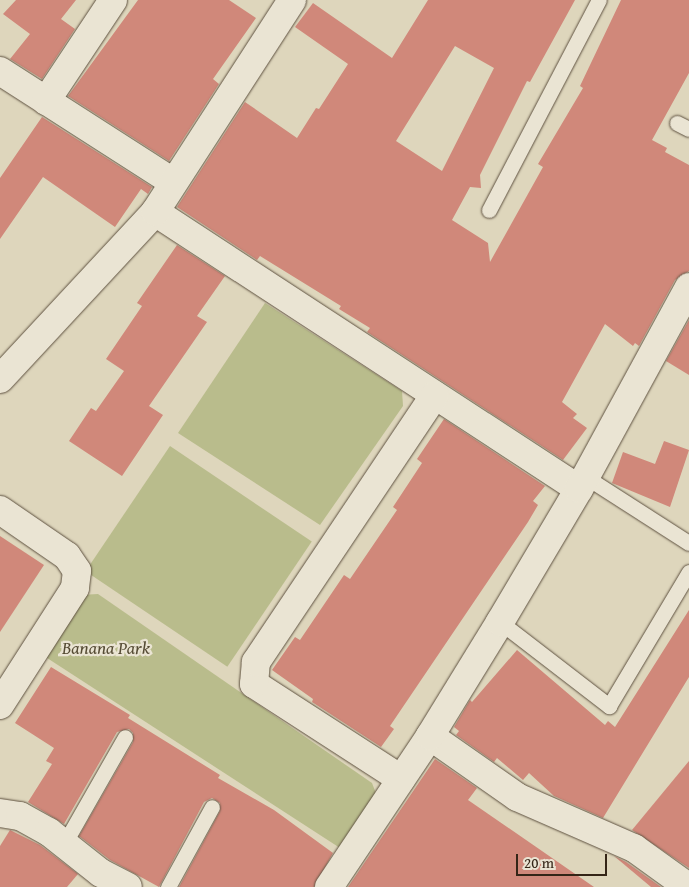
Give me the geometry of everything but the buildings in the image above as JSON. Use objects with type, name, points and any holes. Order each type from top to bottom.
[{"type":"street","points":[[46,101],[113,0]]},
{"type":"street","points":[[0,379],[155,212],[279,5]]},
{"type":"street","points":[[0,70],[173,182]]},
{"type":"street","points":[[155,212],[435,395],[582,483]]},
{"type":"street","points":[[329,887],[430,736],[500,622],[582,483],[686,298]]},
{"type":"street","points":[[401,779],[254,684],[256,662],[435,395]]},
{"type":"street","points":[[0,510],[67,556],[77,572],[75,588],[0,706]]},
{"type":"street","points":[[430,736],[517,798],[634,848],[688,887]]},
{"type":"street","points":[[0,813],[20,816],[64,844],[101,873],[128,887]]},
{"type":"lane","points":[[490,210],[599,0]]},
{"type":"lane","points":[[582,483],[689,543]]},
{"type":"lane","points":[[500,622],[609,706],[689,572]]},
{"type":"lane","points":[[64,844],[125,737]]},
{"type":"lane","points":[[168,887],[212,807]]},
{"type":"green space","points":[[265,303],[402,391],[403,406],[320,525],[178,433]]},
{"type":"green space","points":[[170,446],[312,542],[227,667],[86,571]]},
{"type":"green space","name":"Banana Park","points":[[98,594],[372,783],[377,796],[340,848],[44,656],[81,595]]}]
